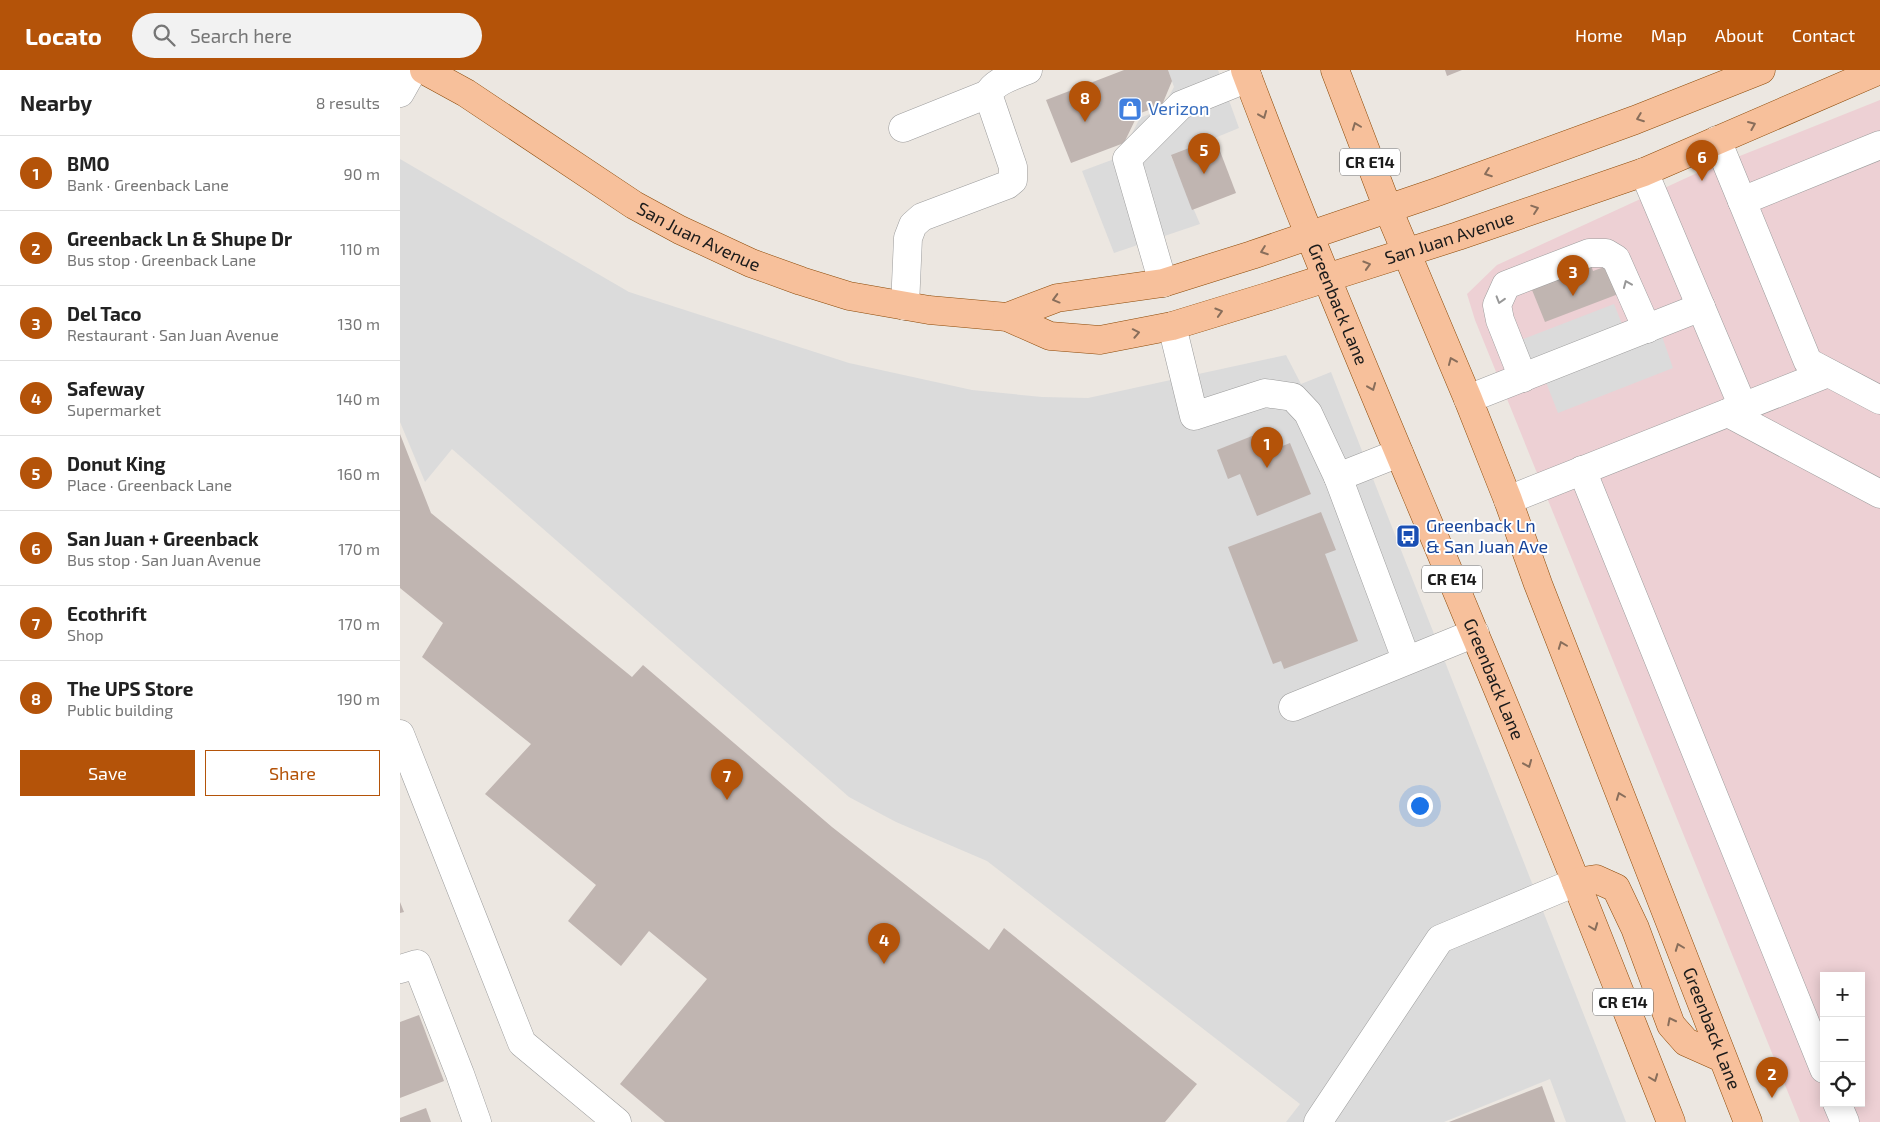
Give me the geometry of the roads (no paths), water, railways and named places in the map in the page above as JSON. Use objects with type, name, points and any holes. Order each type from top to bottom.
[{"type":"main road","name":"San Juan Avenue","points":[[424,70],[466,93],[634,205],[680,230],[751,263],[849,296],[929,310],[1007,317],[1050,336],[1100,340],[1172,326],[1406,253],[1644,172],[1880,70]]},
{"type":"main road","name":"Greenback Lane","points":[[1335,70],[1388,209],[1468,399],[1508,500],[1538,584],[1748,1122]]},
{"type":"main road","name":"San Juan Avenue","points":[[1007,317],[1057,298],[1163,284],[1388,209],[1635,120],[1761,70]]},
{"type":"main road","name":"Greenback Lane","points":[[1247,74],[1399,453],[1475,632],[1671,1122]]},
{"type":"main road","points":[[1576,882],[1596,879],[1616,888],[1634,928],[1671,1025],[1686,1042],[1722,1058]]},
{"type":"lane","points":[[400,93],[413,70]]},
{"type":"lane","points":[[903,128],[988,94],[992,86],[1028,70]]},
{"type":"lane","points":[[1163,284],[1127,159],[1181,105],[1247,74]]},
{"type":"lane","points":[[905,306],[908,238],[913,225],[922,216],[1007,185],[1013,180],[1011,158],[988,94]]},
{"type":"lane","points":[[1717,140],[1808,362],[1880,400]]},
{"type":"lane","points":[[1742,201],[1880,145]]},
{"type":"lane","points":[[1644,172],[1701,307],[1735,410],[1880,494]]},
{"type":"lane","points":[[1523,378],[1500,320],[1497,305],[1506,284],[1589,253],[1606,252],[1616,259],[1646,329]]},
{"type":"lane","points":[[1468,399],[1701,307]]},
{"type":"lane","points":[[1172,326],[1194,416],[1266,393],[1293,397],[1308,413],[1338,477],[1406,660]]},
{"type":"lane","points":[[1508,500],[1828,373]]},
{"type":"lane","points":[[1338,477],[1399,453]]},
{"type":"lane","points":[[1582,470],[1821,1062]]},
{"type":"lane","points":[[1293,707],[1475,632]]},
{"type":"lane","points":[[400,734],[522,1043],[618,1122]]},
{"type":"lane","points":[[1318,1122],[1440,939],[1576,882]]},
{"type":"lane","points":[[400,969],[417,964],[477,1122]]},
{"type":"lane","points":[[1839,1107],[1845,1122]]},
{"type":"place","name":"Verizon","points":[[1130,109]]},
{"type":"place","name":"The UPS Store","points":[[1085,122]]},
{"type":"place","name":"Donut King","points":[[1204,174]]},
{"type":"place","name":"San Juan + Greenback","points":[[1702,181]]},
{"type":"place","name":"Del Taco","points":[[1573,296]]},
{"type":"place","name":"BMO","points":[[1267,468]]},
{"type":"place","name":"Greenback Ln & San Juan Ave","points":[[1408,536]]},
{"type":"place","name":"Ecothrift","points":[[727,800]]},
{"type":"place","name":"Safeway","points":[[884,964]]},
{"type":"place","name":"Greenback Ln & Shupe Dr","points":[[1772,1098]]}]
